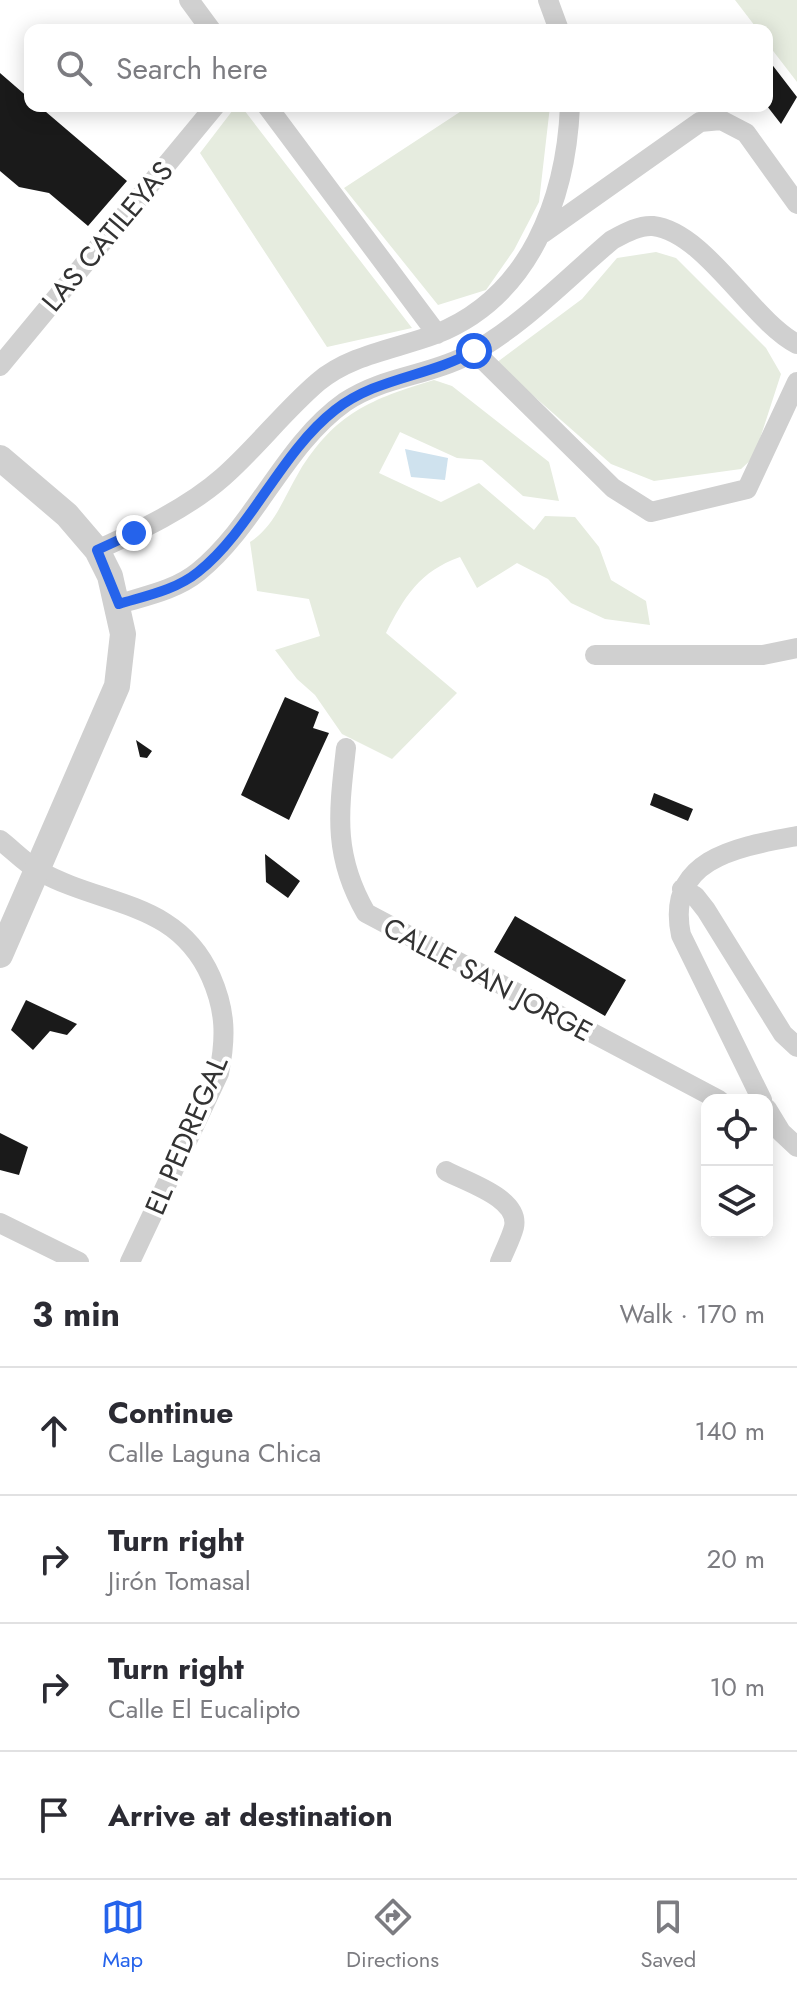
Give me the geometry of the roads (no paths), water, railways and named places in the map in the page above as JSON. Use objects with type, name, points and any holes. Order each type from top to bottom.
[{"type":"street","points":[[189,0],[207,24]]},
{"type":"street","points":[[548,0],[557,24]]},
{"type":"street","name":"LAS CATILEYAS","points":[[0,366],[210,112]]},
{"type":"street","points":[[271,112],[437,334]]},
{"type":"street","points":[[97,550],[134,533],[222,478],[320,380],[351,362],[437,334],[467,319],[500,292],[543,233],[560,187],[568,146],[570,112]]},
{"type":"street","points":[[543,233],[700,122],[721,120],[746,133],[797,204]]},
{"type":"street","points":[[119,604],[164,590],[198,572],[310,437],[346,401],[390,380],[424,371],[491,342],[612,240],[631,230],[650,226],[670,229],[797,344]]},
{"type":"street","points":[[474,351],[613,488],[651,512],[747,489],[797,382]]},
{"type":"street","points":[[0,458],[67,515],[97,550],[119,604],[123,634],[117,686],[0,955]]},
{"type":"street","points":[[595,655],[763,655],[797,648]]},
{"type":"street","name":"CALLE SAN JORGE","points":[[346,748],[337,826],[339,842],[366,913],[708,1094]]},
{"type":"street","points":[[759,1094],[681,935],[676,913],[682,889],[696,870],[723,854],[797,836]]},
{"type":"street","points":[[0,840],[39,870]]},
{"type":"street","name":"EL PEDREGAL","points":[[39,870],[172,924],[193,943],[223,1005],[225,1044],[219,1073],[130,1262]]},
{"type":"street","points":[[682,889],[695,896],[706,910],[783,1034],[797,1047]]},
{"type":"street","points":[[774,1129],[797,1147]]},
{"type":"street","points":[[446,1171],[505,1202],[513,1211],[514,1225],[500,1262]]},
{"type":"street","points":[[0,1223],[79,1262]]},
{"type":"water","points":[[405,449],[448,458],[445,480],[411,477]]}]
